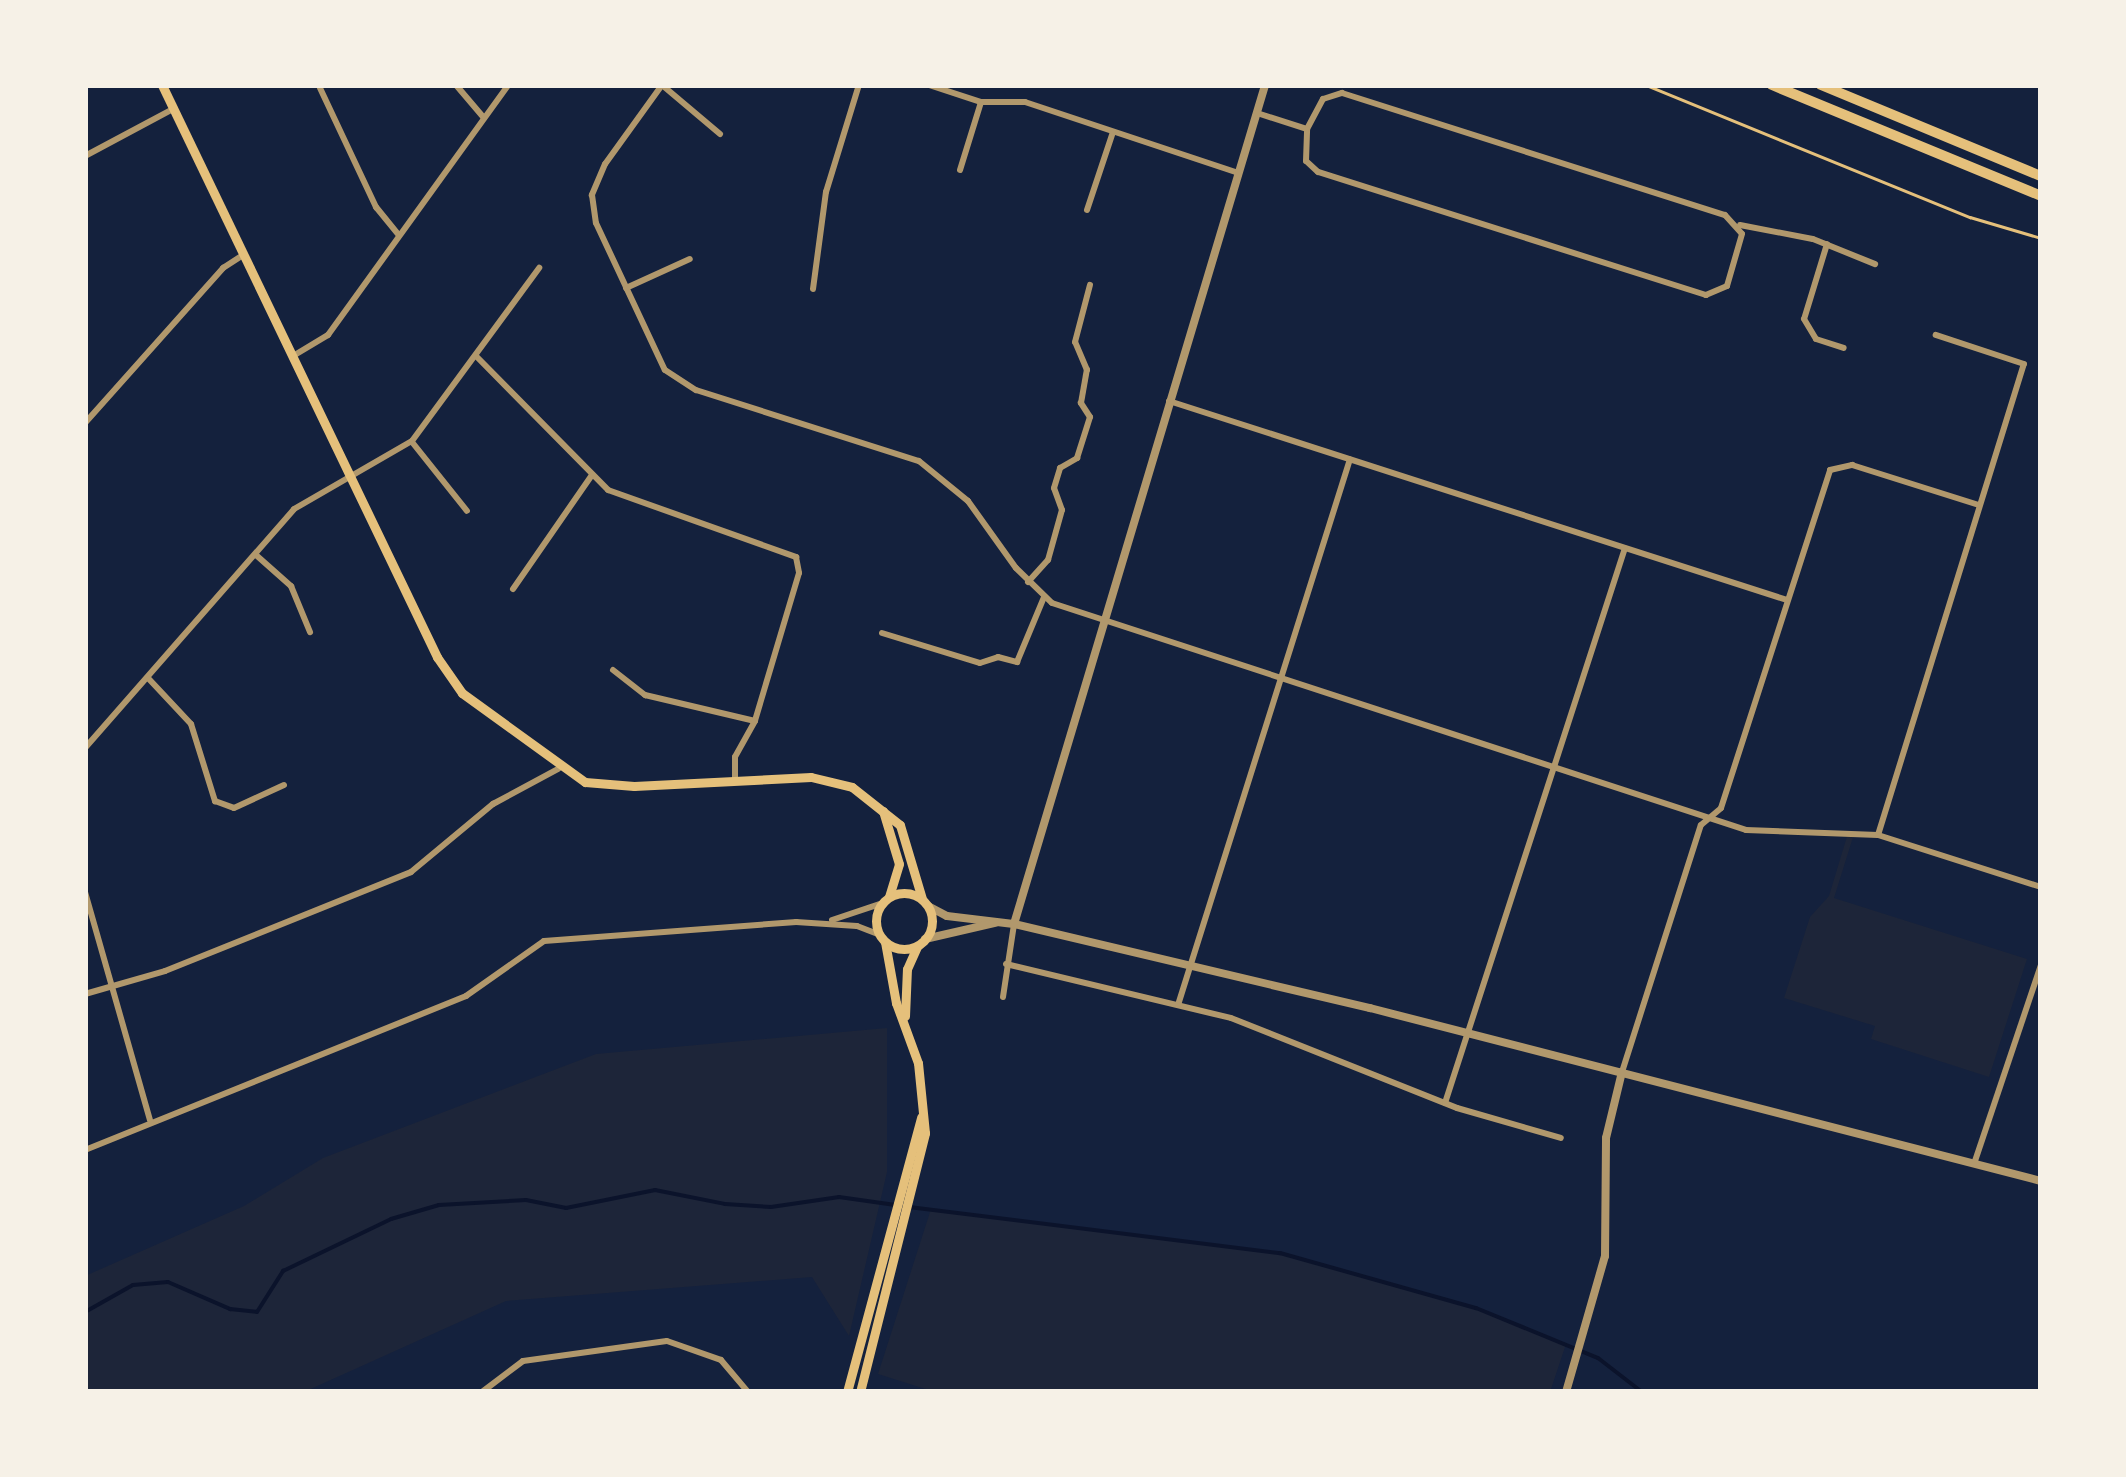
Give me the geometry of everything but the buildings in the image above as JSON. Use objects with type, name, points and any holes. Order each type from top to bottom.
[{"type":"highway","points":[[1772,85],[2041,196]]},
{"type":"highway","points":[[1821,85],[2041,176]]},
{"type":"main road","points":[[162,85],[452,682],[558,769],[612,786],[836,780],[883,811],[906,839],[932,922],[907,969],[905,1016],[921,1117],[920,1158],[860,1392]]},
{"type":"main road","points":[[883,811],[898,864],[876,918],[896,1002],[905,1016]]},
{"type":"main road","points":[[886,900],[906,893],[925,902]]},
{"type":"main road","points":[[882,939],[902,949],[922,942]]},
{"type":"main road","points":[[847,1392],[921,1117]]},
{"type":"street","points":[[456,85],[484,118]]},
{"type":"street","points":[[293,356],[328,335],[508,85]]},
{"type":"street","points":[[720,134],[662,85],[605,164],[592,195],[596,223],[656,354],[681,384],[918,462],[968,501],[1028,582],[1044,597],[1102,624],[1763,834],[1878,835],[2041,887]]},
{"type":"street","points":[[812,289],[826,192],[859,85]]},
{"type":"street","points":[[929,85],[981,102],[1024,102],[1238,174]]},
{"type":"street","points":[[1003,997],[1014,924],[1265,85]]},
{"type":"street","points":[[320,88],[376,207],[399,235]]},
{"type":"street","points":[[1740,225],[1742,242],[1727,286],[1706,295],[1318,172],[1306,161],[1307,128],[1323,99],[1342,93],[1740,225],[1828,244],[1874,264]]},
{"type":"street","points":[[960,170],[981,102]]},
{"type":"street","points":[[85,156],[174,109]]},
{"type":"street","points":[[1256,114],[1307,128]]},
{"type":"street","points":[[1088,210],[1113,132]]},
{"type":"street","points":[[1828,244],[1804,319],[1816,339],[1844,348]]},
{"type":"street","points":[[85,423],[223,268],[244,254]]},
{"type":"street","points":[[626,288],[690,259]]},
{"type":"street","points":[[85,748],[294,509],[412,441],[539,268]]},
{"type":"street","points":[[1028,582],[1048,560],[1062,510],[1057,478],[1077,458],[1090,417],[1081,403],[1086,370],[1075,342],[1090,285]]},
{"type":"street","points":[[1878,835],[2024,364],[1936,336]]},
{"type":"street","points":[[477,356],[592,475],[635,504],[796,557],[799,574],[755,721],[738,748],[735,780]]},
{"type":"street","points":[[1169,400],[1787,600]]},
{"type":"street","points":[[412,441],[467,512]]},
{"type":"street","points":[[1178,1005],[1350,459]]},
{"type":"street","points":[[1566,1392],[1605,1256],[1608,1122],[1622,1072],[1701,826],[1721,808],[1835,464],[1979,505]]},
{"type":"street","points":[[512,589],[592,475]]},
{"type":"street","points":[[1445,1104],[1472,1034],[1625,548]]},
{"type":"street","points":[[256,555],[291,586],[310,632]]},
{"type":"street","points":[[882,633],[980,663],[998,656],[1018,662],[1044,597]]},
{"type":"street","points":[[612,670],[645,695],[755,721]]},
{"type":"street","points":[[148,678],[191,724],[215,801],[234,808],[284,785]]},
{"type":"street","points":[[85,994],[411,872],[493,804],[558,769]]},
{"type":"street","points":[[85,892],[109,988],[150,1120]]},
{"type":"street","points":[[85,1150],[150,1120],[466,996],[544,942],[830,922],[886,900]]},
{"type":"street","points":[[925,902],[947,916],[1014,924],[1472,1034],[2041,1182]]},
{"type":"street","points":[[830,922],[882,939]]},
{"type":"street","points":[[922,942],[995,923]]},
{"type":"street","points":[[1006,964],[1242,1022],[1445,1104],[1561,1138]]},
{"type":"street","points":[[1974,1164],[2041,965]]},
{"type":"street","points":[[482,1392],[523,1360],[667,1341],[721,1360],[748,1392]]},
{"type":"path","points":[[1646,85],[1970,217],[2041,238]]},
{"type":"shaded area","points":[[1848,833],[1854,834],[1834,898],[2027,959],[1989,1077],[1871,1039],[1875,1026],[1784,998],[1810,917],[1829,896]]},
{"type":"shaded area","points":[[887,1028],[887,1172],[849,1336],[812,1277],[506,1301],[304,1392],[85,1392],[85,1276],[244,1206],[323,1158],[596,1054]]},
{"type":"shaded area","points":[[931,1209],[1280,1253],[1476,1308],[1566,1344],[1550,1392],[935,1392],[878,1374]]},
{"type":"waterway","points":[[85,1312],[133,1285],[168,1282],[230,1309],[257,1312],[283,1271],[391,1219],[439,1205],[526,1200],[566,1208],[655,1190],[725,1204],[771,1207],[839,1197],[895,1205]]},
{"type":"waterway","points":[[909,1207],[1280,1253],[1476,1308],[1598,1358],[1642,1392]]}]
